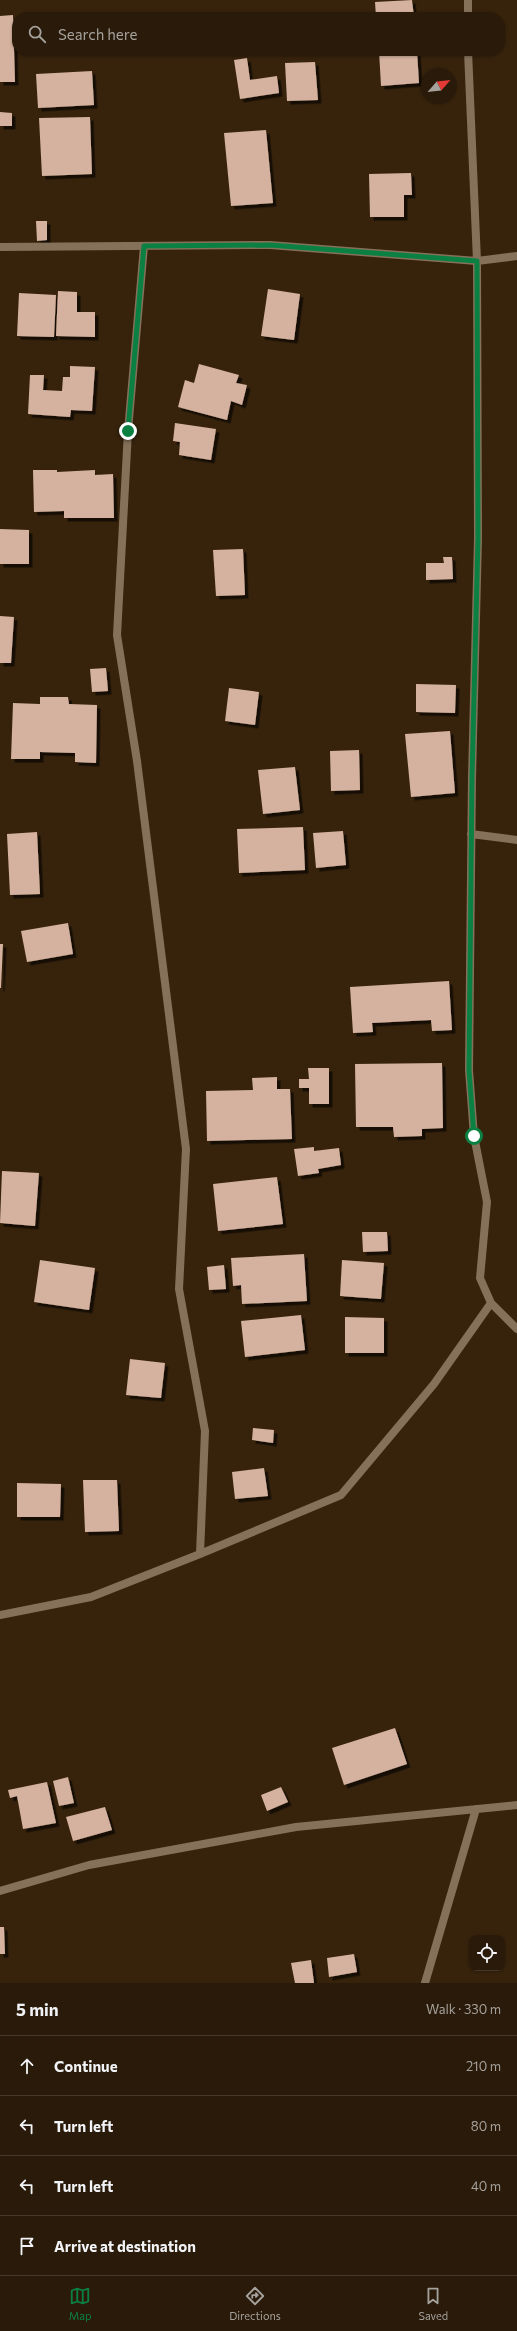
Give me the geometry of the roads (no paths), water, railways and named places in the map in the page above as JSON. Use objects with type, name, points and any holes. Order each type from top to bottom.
[{"type":"street","points":[[468,0],[468,12]]},
{"type":"street","points":[[468,56],[477,261],[478,538],[471,834],[469,1070],[474,1136],[487,1202],[480,1278],[491,1304],[517,1329]]},
{"type":"street","points":[[0,247],[270,245],[477,261],[517,256]]},
{"type":"street","points":[[144,246],[128,431],[117,635],[137,761],[186,1149],[179,1289],[205,1431],[200,1554]]},
{"type":"street","points":[[471,834],[517,840]]},
{"type":"street","points":[[0,1615],[91,1596],[200,1554],[341,1495],[434,1384],[491,1304]]},
{"type":"street","points":[[0,1891],[89,1865],[296,1827],[517,1805]]},
{"type":"street","points":[[425,1983],[476,1809]]}]
